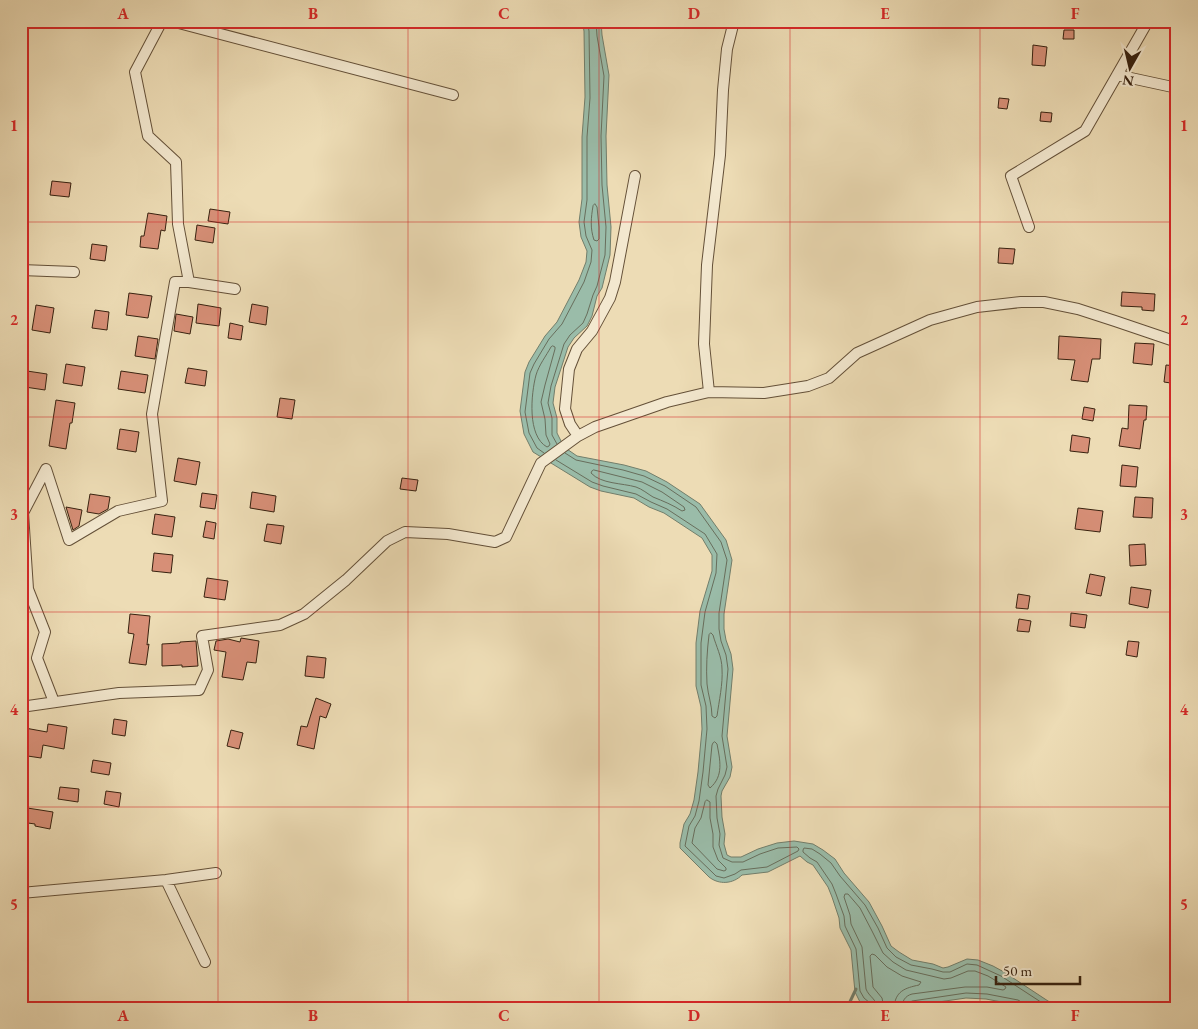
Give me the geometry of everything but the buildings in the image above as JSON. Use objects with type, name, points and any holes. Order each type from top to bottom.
[{"type":"street","points":[[162,21],[135,72],[148,136],[176,162],[178,224],[189,282]]},
{"type":"street","points":[[171,21],[453,95]]},
{"type":"street","points":[[709,392],[704,344],[707,265],[720,156],[727,50],[734,21]]},
{"type":"street","points":[[1029,227],[1011,176],[1085,131],[1148,21]]},
{"type":"street","points":[[1117,75],[1177,88]]},
{"type":"street","points":[[575,438],[565,409],[569,369],[577,349],[592,331],[610,298],[616,282],[635,176]]},
{"type":"street","points":[[21,270],[74,272]]},
{"type":"street","points":[[54,702],[37,658],[45,632],[28,589],[23,512],[46,469],[69,540],[118,511],[162,501],[152,414],[176,282],[189,282],[235,289]]},
{"type":"street","points":[[21,707],[119,693],[199,690],[208,670],[202,636],[280,625],[304,614],[346,580],[387,541],[404,532],[448,534],[495,542],[506,537],[541,463],[575,438],[595,427],[667,402],[709,392],[764,393],[808,386],[829,378],[857,353],[930,320],[977,307],[1021,302],[1044,302],[1116,320],[1177,342]]},
{"type":"street","points":[[21,893],[166,880],[216,872]]},
{"type":"street","points":[[166,880],[205,962]]},
{"type":"water","points":[[582,21],[601,21],[609,75],[606,136],[607,185],[611,227],[610,255],[602,288],[597,296],[592,316],[587,326],[574,338],[568,347],[555,387],[553,403],[557,418],[557,433],[564,447],[577,456],[646,471],[667,482],[700,504],[726,540],[732,560],[724,614],[724,629],[733,669],[727,736],[732,767],[730,777],[721,796],[725,834],[724,844],[727,855],[741,857],[777,843],[794,841],[813,844],[835,859],[844,873],[869,902],[891,946],[899,952],[912,960],[943,968],[967,959],[978,960],[1004,972],[1061,1008],[1023,1008],[986,999],[966,998],[897,1008],[877,1008],[864,1005],[860,1002],[855,992],[851,950],[840,928],[839,918],[832,897],[828,887],[813,865],[800,856],[768,872],[742,875],[730,882],[721,882],[709,877],[680,848],[684,824],[690,814],[694,800],[698,772],[702,729],[701,707],[696,686],[696,643],[700,611],[712,571],[712,555],[702,538],[664,513],[634,498],[590,487],[533,452],[524,434],[520,411],[525,372],[529,362],[545,336],[557,322],[579,280],[586,262],[587,251],[581,237],[579,222],[582,199],[582,137],[585,97],[584,31]]},
{"type":"waterway","points":[[847,1008],[856,989]]}]
